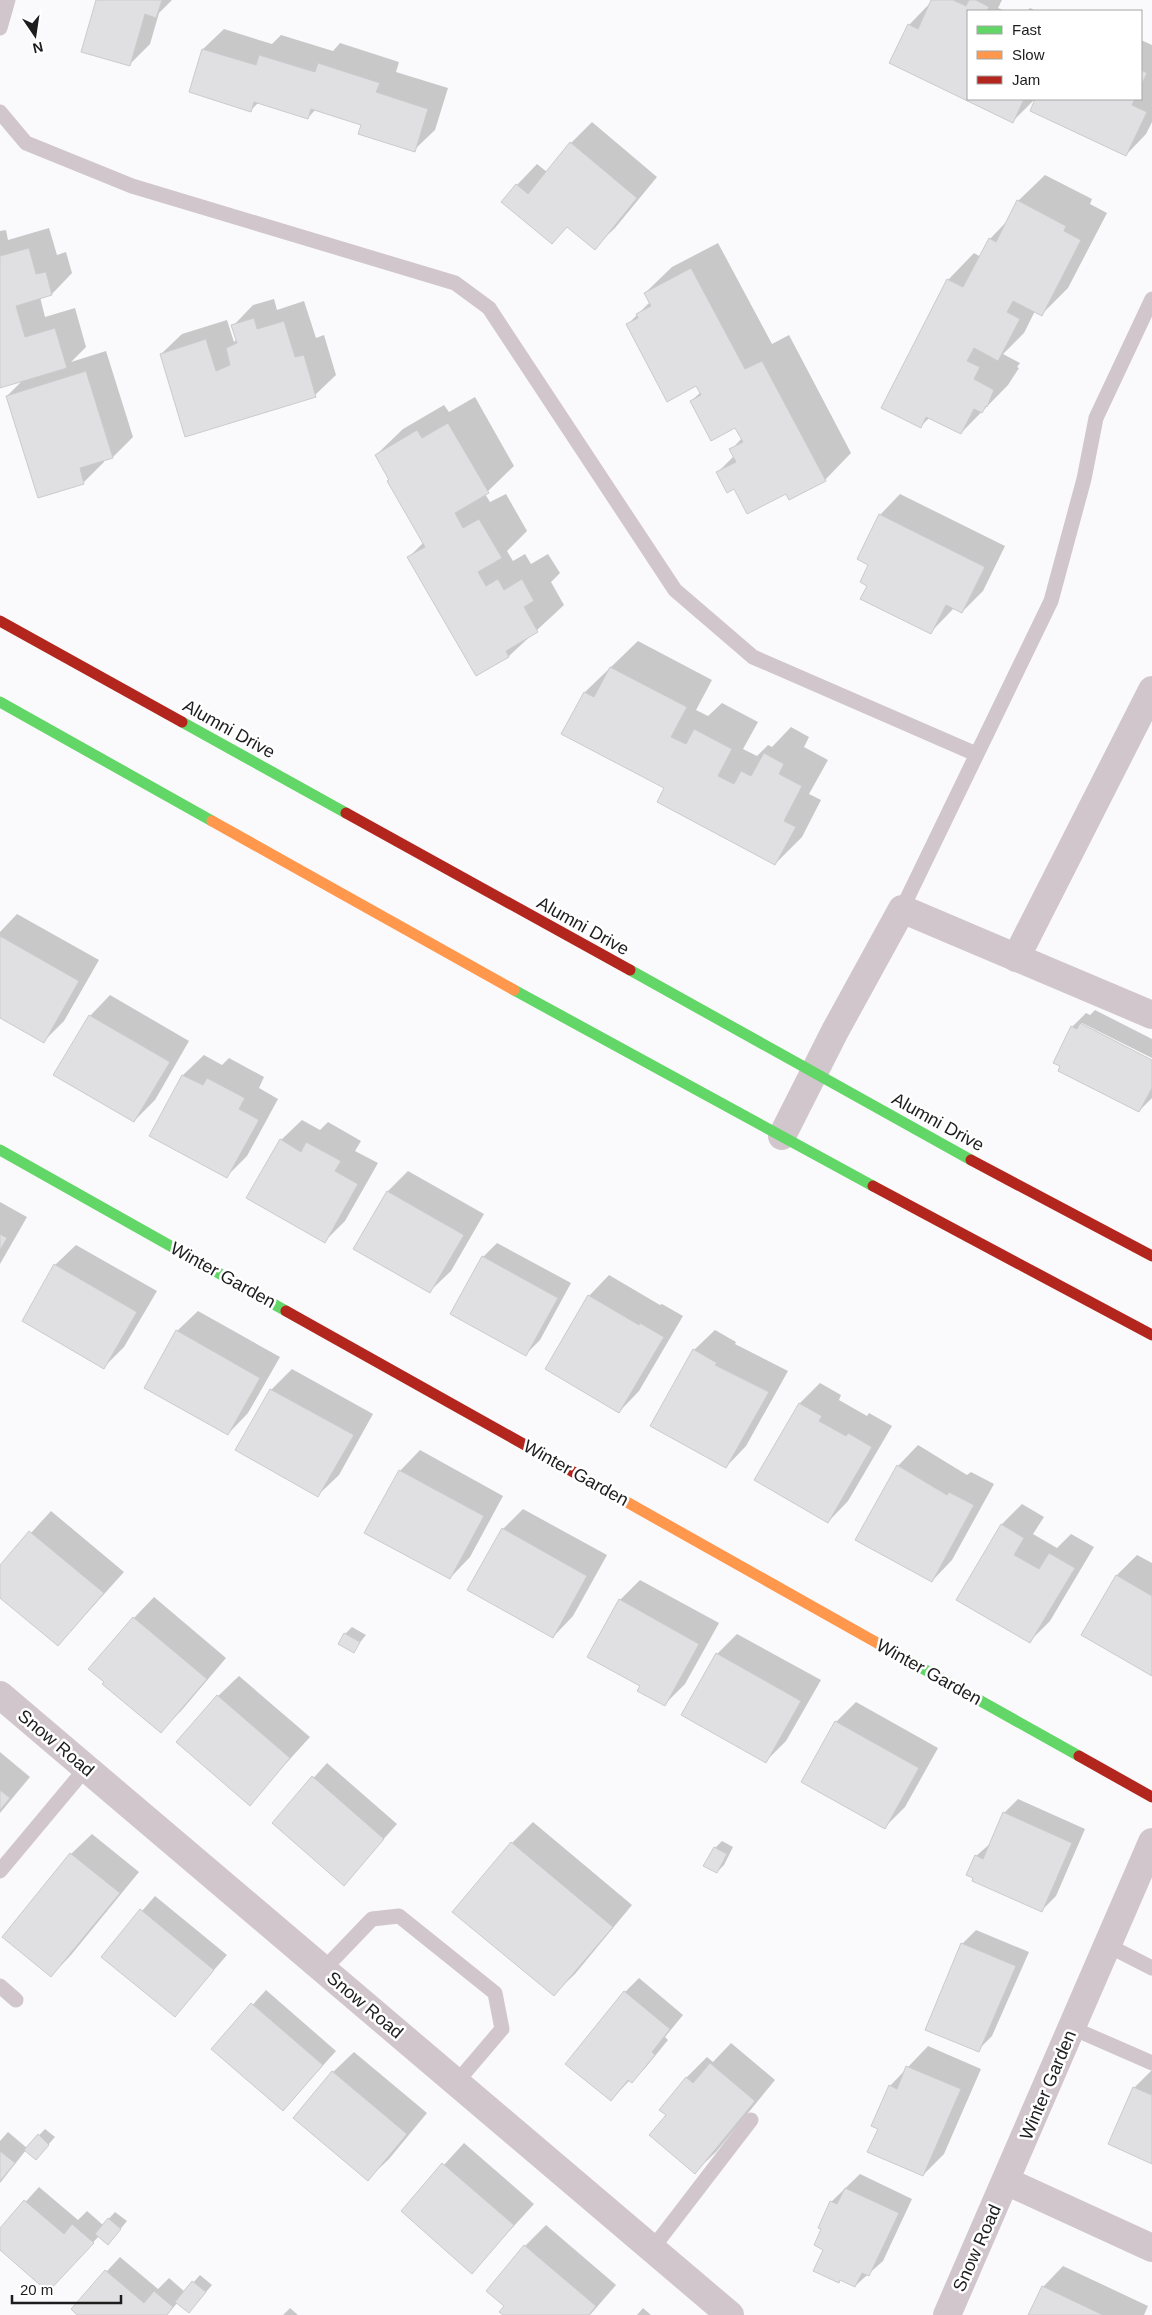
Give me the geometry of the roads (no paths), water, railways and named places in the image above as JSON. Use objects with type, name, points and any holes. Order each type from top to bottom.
[{"type":"main road","name":"Alumni Drive","points":[[0,621],[1036,1196],[1152,1256]]},
{"type":"main road","points":[[0,702],[598,1038],[782,1136],[937,1222],[1152,1335]]},
{"type":"main road","name":"Winter Garden","points":[[0,1150],[1152,1797]]},
{"type":"street","points":[[1016,958],[1152,690]]},
{"type":"street","points":[[782,1136],[813,1073],[902,908],[1152,1015]]},
{"type":"street","name":"Snow Road","points":[[0,1695],[730,2315]]},
{"type":"street","name":"Winter Garden","points":[[1006,2181],[1152,1842]]},
{"type":"street","points":[[1006,2181],[1152,2248]]},
{"type":"street","name":"Snow Road","points":[[947,2315],[1006,2181]]},
{"type":"lane","points":[[0,28],[8,0]]},
{"type":"lane","points":[[0,112],[26,143],[132,186],[455,283],[489,308],[675,590],[754,657],[976,754]]},
{"type":"lane","points":[[902,908],[1051,601],[1084,479],[1096,418],[1152,299]]},
{"type":"lane","points":[[0,1871],[86,1768]]},
{"type":"lane","points":[[323,1970],[372,1919],[399,1916],[495,1994],[502,2029],[456,2083]]},
{"type":"lane","points":[[1107,1945],[1152,1968]]},
{"type":"lane","points":[[0,1986],[16,2000]]},
{"type":"lane","points":[[1072,2028],[1152,2063]]},
{"type":"lane","points":[[652,2249],[751,2120]]}]
